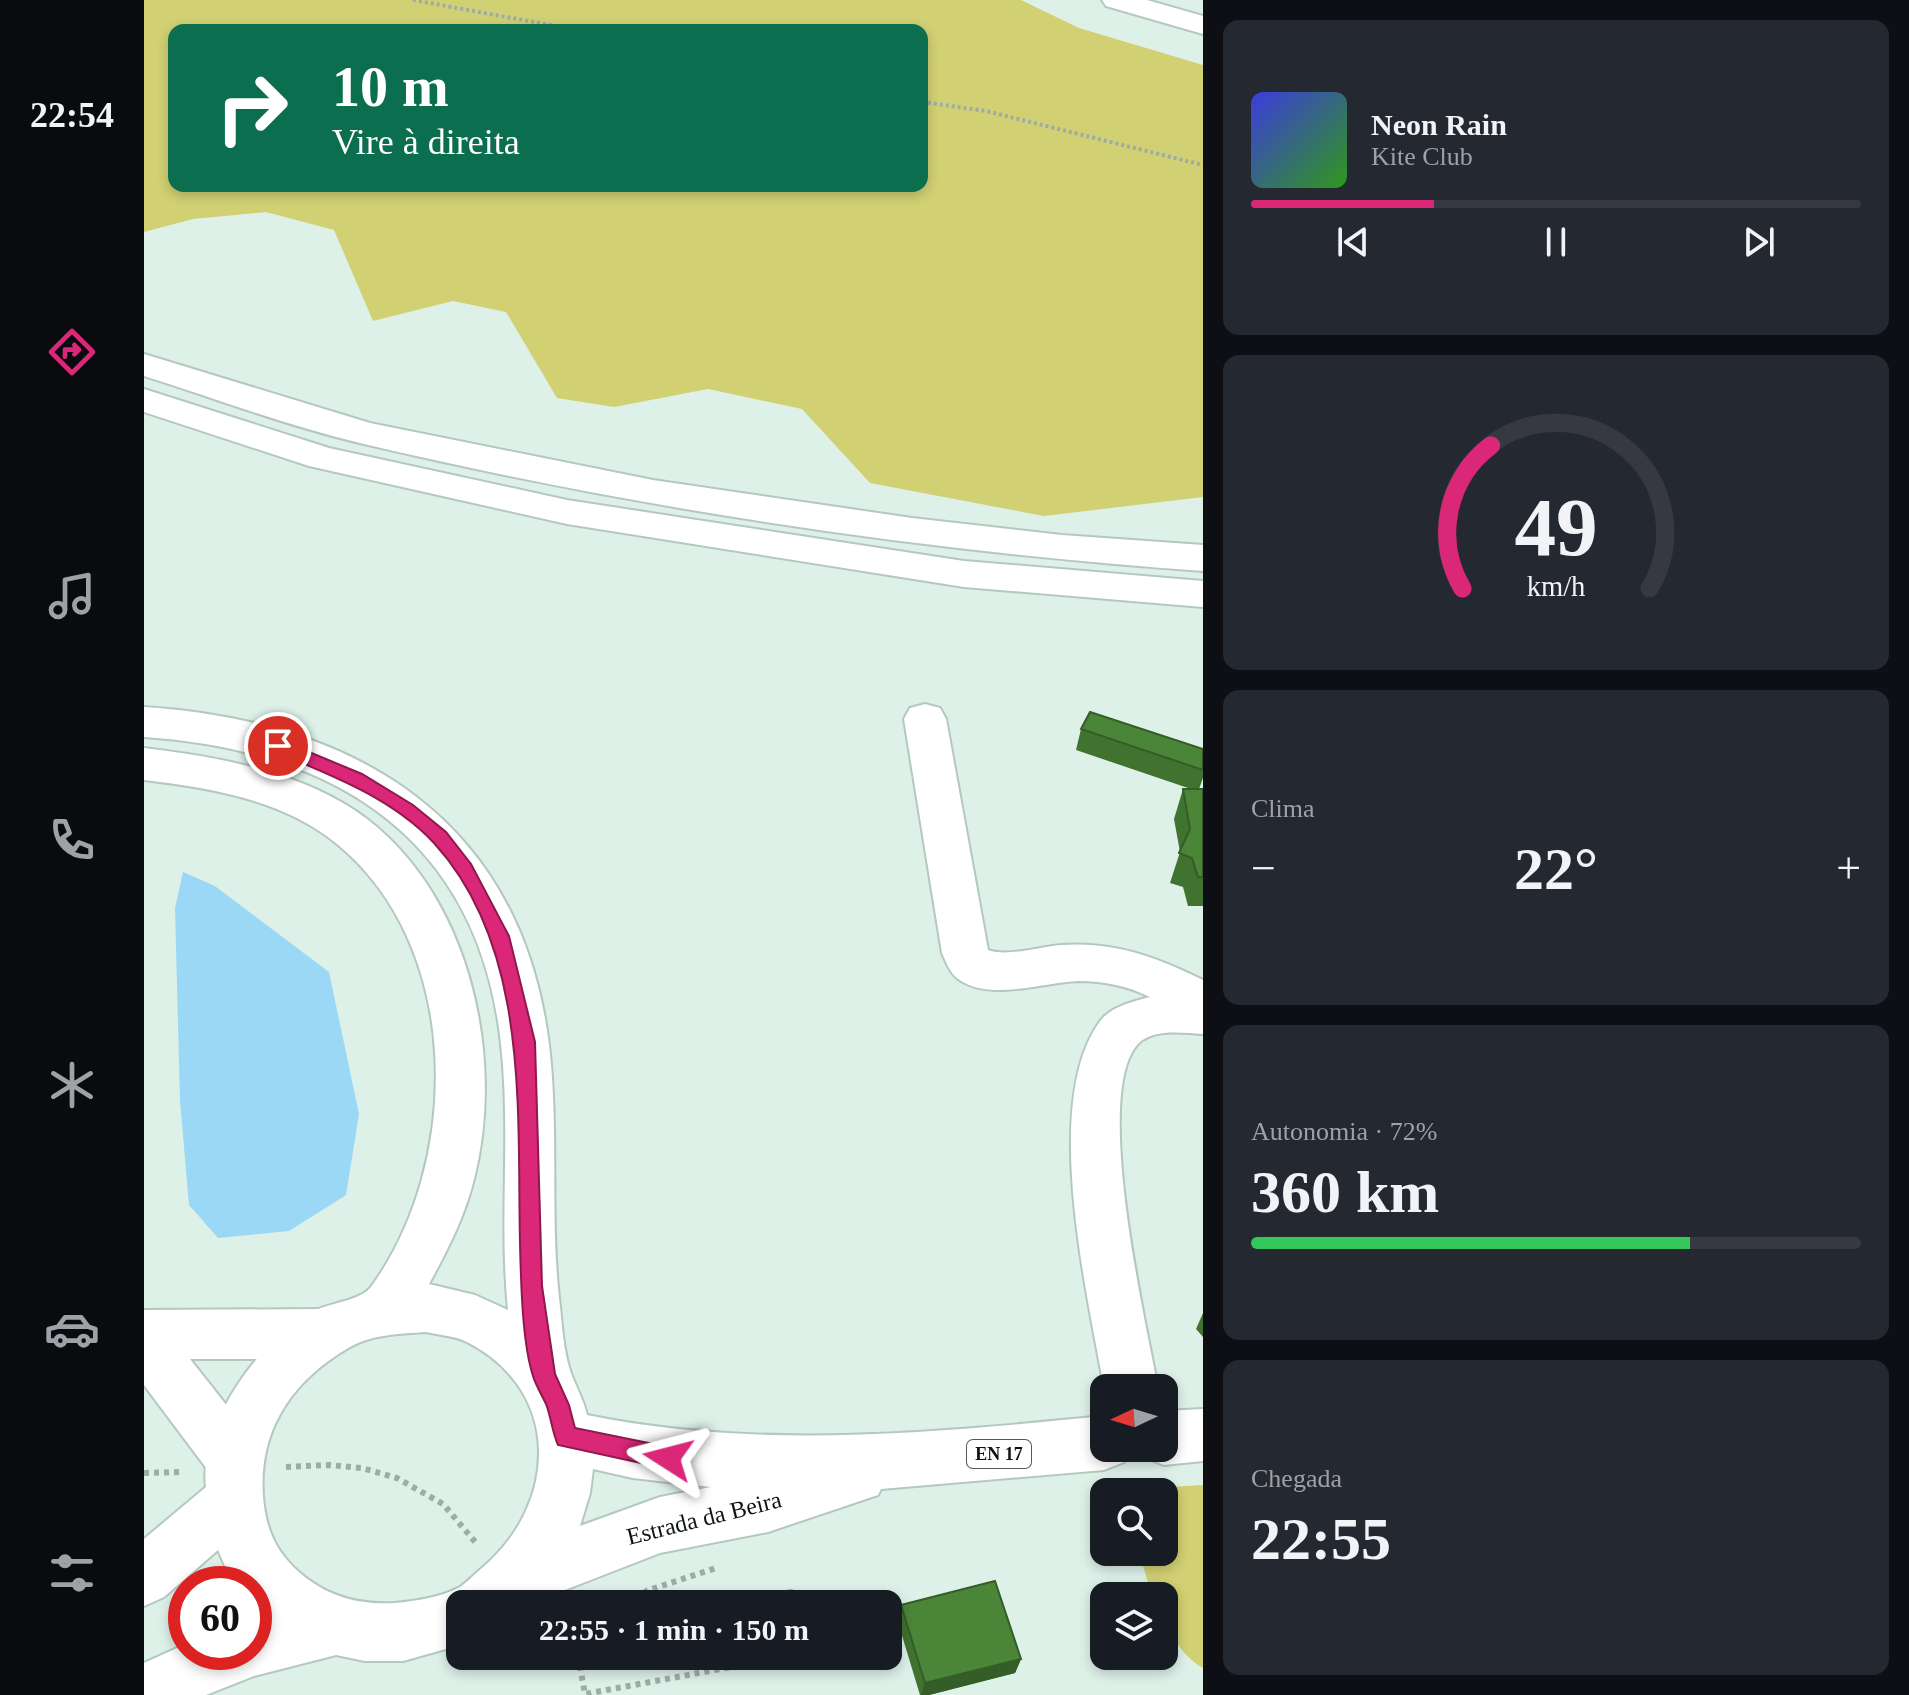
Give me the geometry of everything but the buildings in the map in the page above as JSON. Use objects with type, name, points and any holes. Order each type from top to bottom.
[{"type":"main road","points":[[1116,0],[1203,25]]},
{"type":"main road","points":[[1186,0],[1203,5]]},
{"type":"main road","points":[[144,365],[364,433],[653,492],[912,531],[1062,548],[1203,558]]},
{"type":"main road","points":[[144,400],[322,458],[567,512],[964,574],[1203,594]]},
{"type":"main road","points":[[925,719],[969,962],[977,969],[990,971],[1095,963],[1115,965],[1134,969],[1203,1002]]},
{"type":"main road","points":[[144,722],[215,728],[285,748],[338,770],[373,787],[407,810],[439,837],[465,869],[500,936],[525,1042],[532,1286],[544,1376]]},
{"type":"main road","points":[[144,764],[196,769],[240,780],[279,794],[339,825],[373,850],[416,905],[431,936],[444,972],[451,1011],[458,1081],[458,1136],[450,1180],[435,1219],[385,1311]]},
{"type":"main road","points":[[1129,1374],[1099,1190],[1094,1121],[1102,1065],[1119,1033],[1148,1017],[1177,1013],[1203,1015]]},
{"type":"main road","points":[[144,1577],[232,1475],[249,1409],[280,1366],[321,1334],[352,1319],[385,1311],[431,1309],[475,1319],[514,1342],[544,1376],[558,1405],[566,1437],[566,1474],[558,1511],[541,1547],[493,1576]]},
{"type":"main road","points":[[144,1335],[321,1334]]},
{"type":"main road","points":[[144,1342],[232,1475],[247,1556],[282,1599],[332,1627],[380,1635],[429,1629],[446,1622]]},
{"type":"main road","points":[[1178,1437],[1203,1435]]},
{"type":"main road","name":"Estrada da Beira","points":[[566,1437],[646,1455],[691,1460],[894,1464],[1090,1444]]},
{"type":"main road","name":"Estrada da Beira","points":[[493,1576],[660,1525],[768,1504],[894,1464]]},
{"type":"main road","points":[[272,1642],[332,1627]]},
{"type":"main road","points":[[147,1695],[195,1670]]},
{"type":"path","points":[[413,0],[545,24]]},
{"type":"path","points":[[928,103],[986,111],[1203,165]]},
{"type":"path","points":[[144,1473],[232,1475],[351,1467],[397,1478],[443,1504],[493,1576]]},
{"type":"path","points":[[581,1670],[585,1694],[715,1670]]},
{"type":"shaded area","points":[[144,0],[1021,0],[1079,28],[1203,65],[1203,497],[1044,516],[870,483],[802,409],[708,389],[614,407],[557,398],[506,312],[453,301],[373,321],[334,230],[266,212],[193,219],[144,232]]},
{"type":"shaded area","points":[[1203,1485],[1203,1668],[1178,1644],[1178,1582],[1148,1582],[1143,1566],[1178,1566],[1178,1487]]},
{"type":"water","points":[[183,872],[215,886],[329,972],[359,1114],[346,1195],[289,1231],[218,1238],[189,1205],[180,1101],[175,908]]},
{"type":"route","points":[[278,746],[356,778],[407,810],[439,837],[465,869],[483,899],[500,936],[525,1042],[532,1286],[544,1376],[558,1405],[566,1437],[668,1458]]}]
